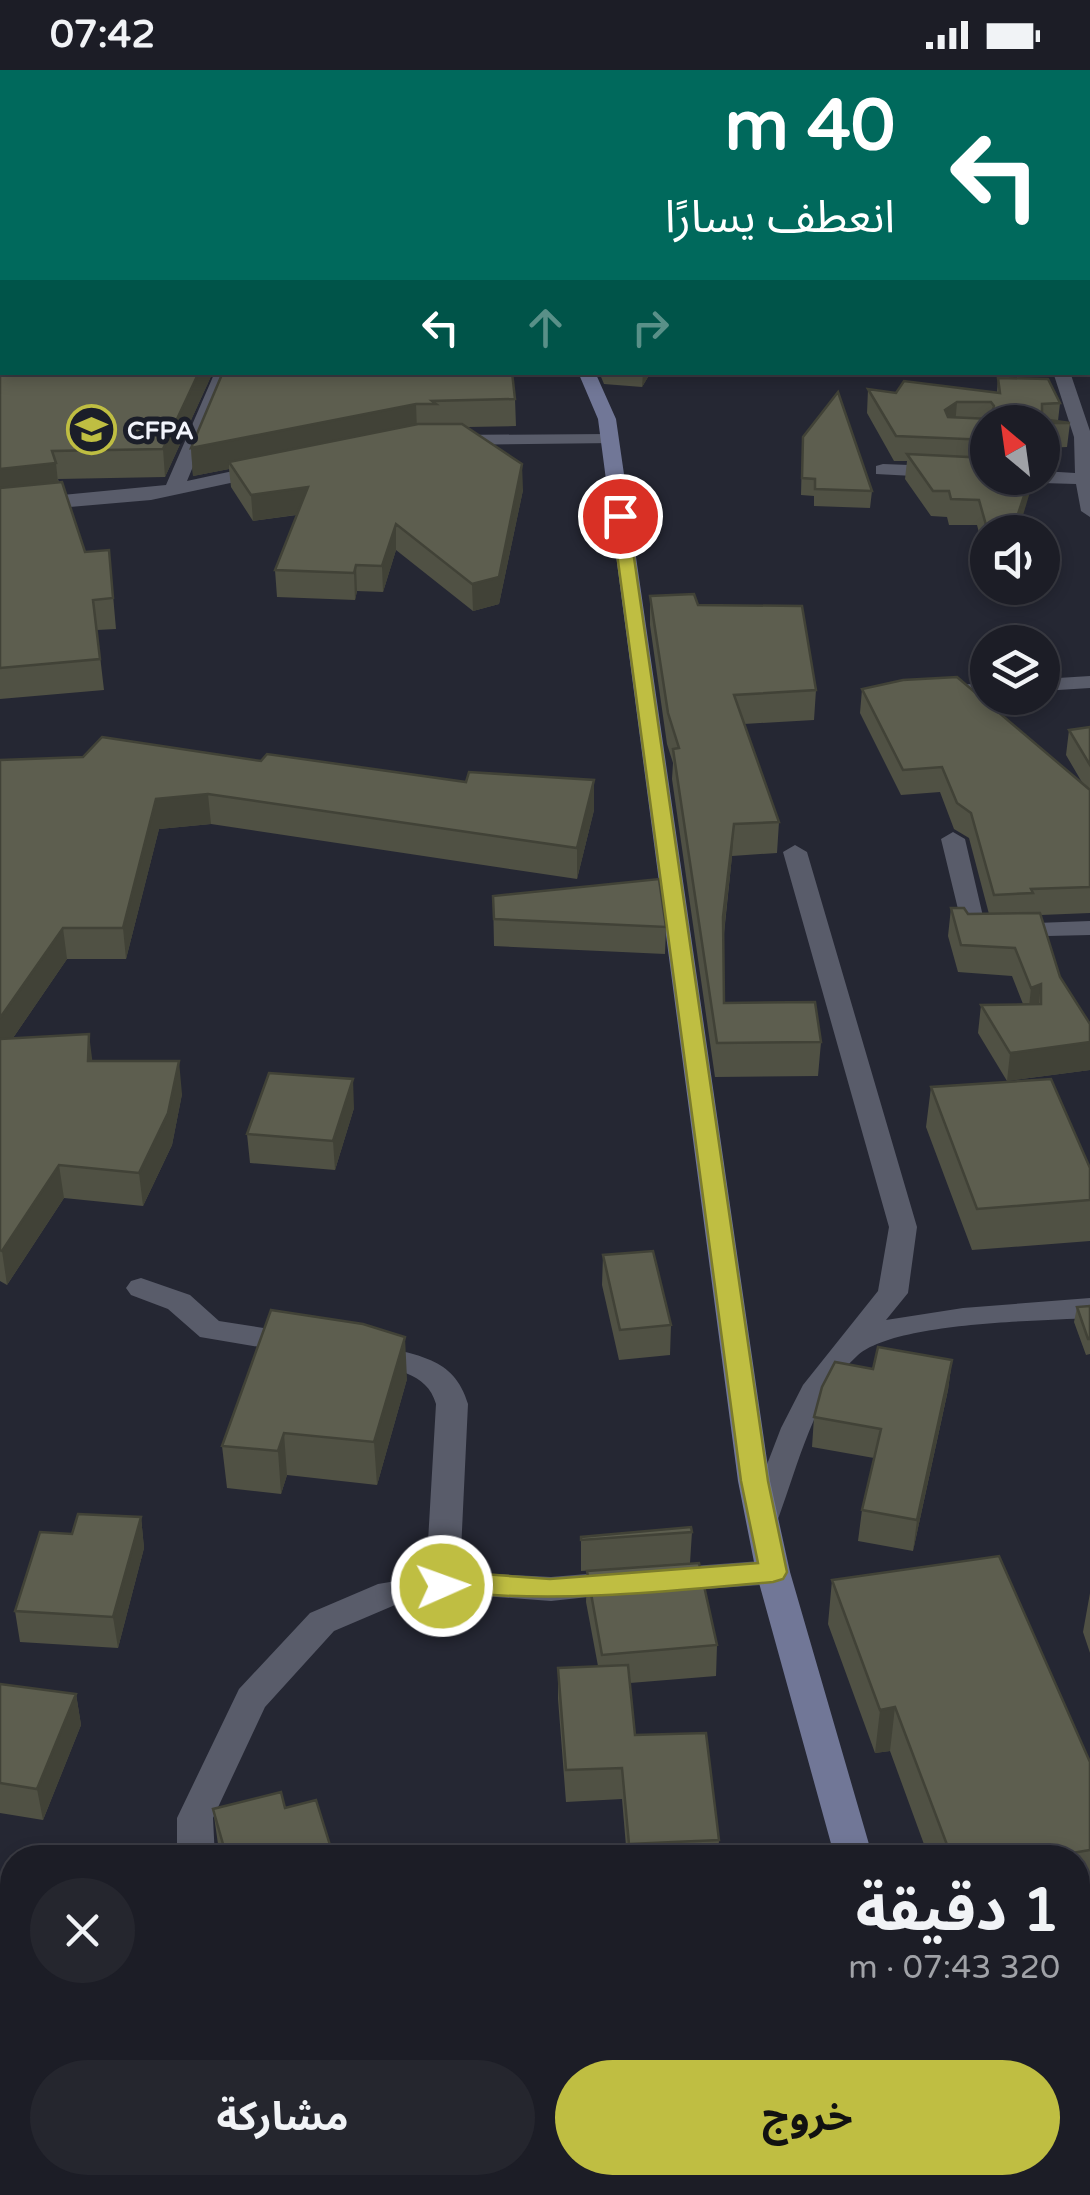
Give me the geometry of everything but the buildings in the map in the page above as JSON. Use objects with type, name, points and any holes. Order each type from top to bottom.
[{"type":"main road","points":[[587,375],[607,419],[762,1519],[773,1572],[850,1845]]},
{"type":"street","points":[[174,490],[223,375]]},
{"type":"street","points":[[1062,375],[1087,437],[1084,479],[1090,512]]},
{"type":"street","points":[[1060,436],[1087,437]]},
{"type":"street","points":[[437,440],[609,438]]},
{"type":"street","points":[[0,507],[174,490],[285,466]]},
{"type":"street","points":[[883,470],[970,473]]},
{"type":"street","points":[[1060,478],[1084,479]]},
{"type":"street","points":[[1060,684],[1090,682]]},
{"type":"street","points":[[919,694],[970,690]]},
{"type":"street","points":[[953,838],[974,932],[1090,928]]},
{"type":"street","points":[[762,1519],[811,1398],[893,1293],[904,1228],[795,852]]},
{"type":"street","points":[[141,1288],[179,1302],[192,1318],[211,1330],[388,1357],[428,1370],[446,1383],[452,1404],[442,1586]]},
{"type":"street","points":[[850,1344],[922,1322],[1090,1308]]},
{"type":"street","points":[[196,1845],[195,1818],[251,1699],[322,1622],[390,1593],[469,1583],[550,1590],[773,1572]]},
{"type":"place","name":"CFPA","points":[[92,430]]},
{"type":"route","points":[[442,1586],[469,1583],[550,1590],[773,1572],[754,1481],[620,516]]}]
